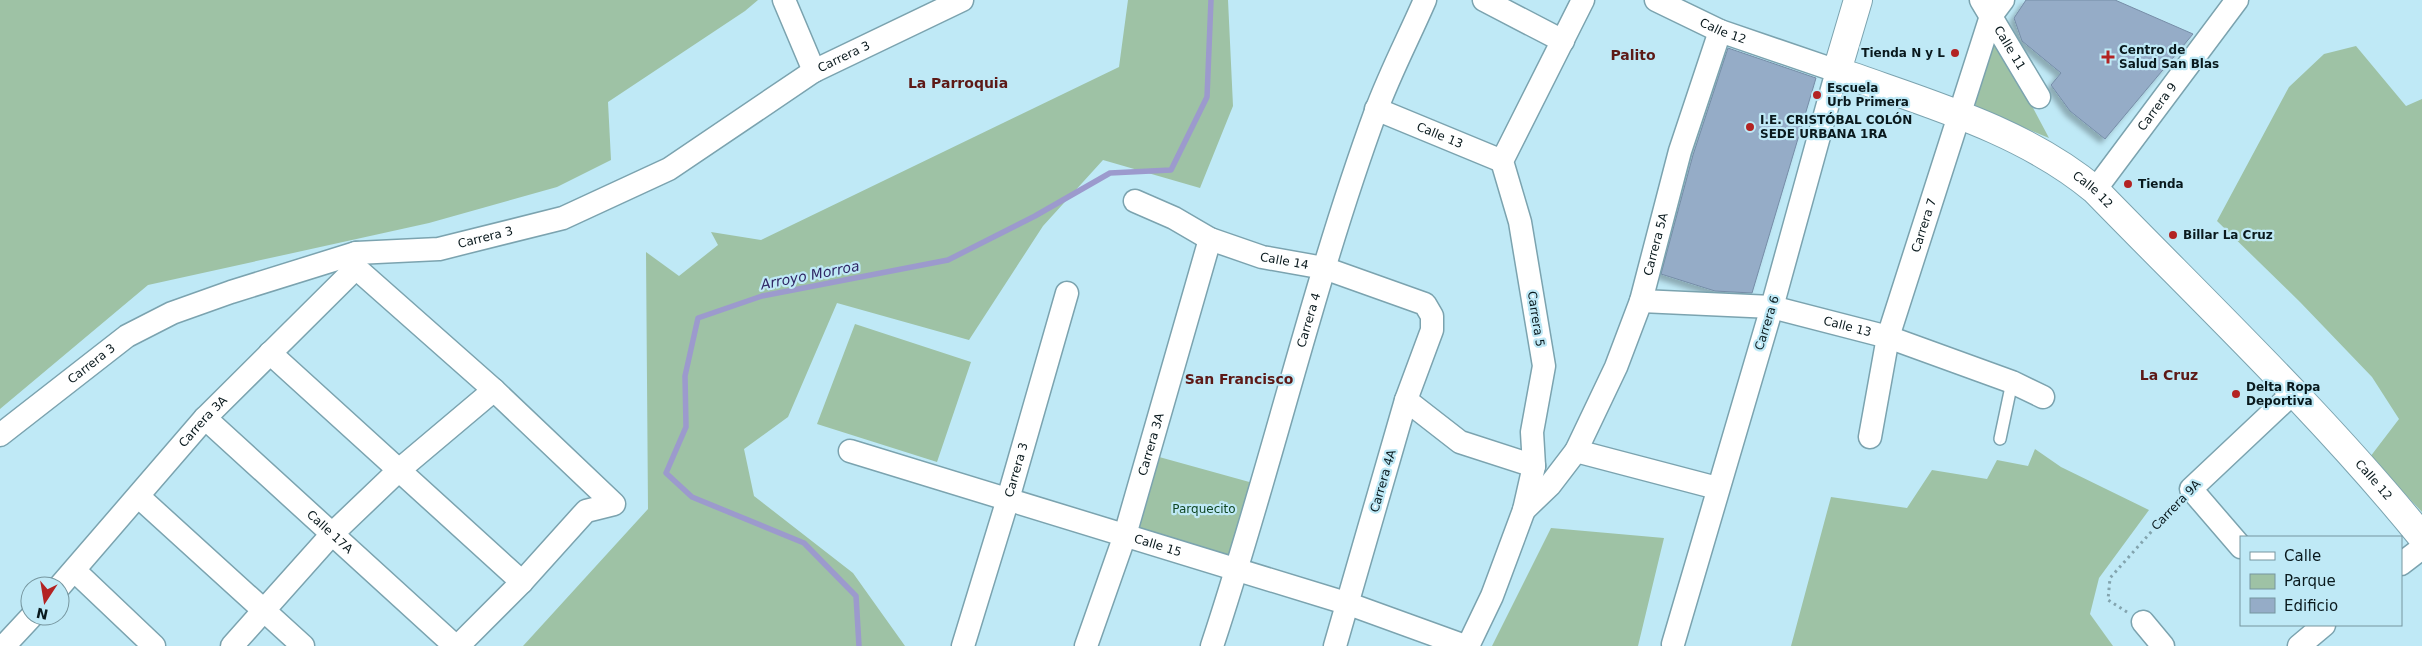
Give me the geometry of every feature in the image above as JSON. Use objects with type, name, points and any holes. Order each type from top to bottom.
[{"type":"street","points":[[784,0],[814,72]]},
{"type":"street","name":"Carrera 3","points":[[0,435],[127,336],[172,313],[231,292],[356,261],[438,249],[563,218],[669,169],[814,72],[962,0]]},
{"type":"street","name":"Carrera 4","points":[[1212,646],[1238,570],[1324,268],[1376,109],[1425,0]]},
{"type":"street","points":[[1484,0],[1563,41]]},
{"type":"street","points":[[1502,161],[1583,0]]},
{"type":"street","name":"Calle 12","points":[[1656,0],[1720,31],[1960,115],[2068,167],[2095,190],[2293,393],[2394,503],[2422,537]]},
{"type":"street","name":"Carrera 6","points":[[1672,644],[1772,307],[1858,0]]},
{"type":"street","name":"Carrera 9","points":[[2095,190],[2230,3]]},
{"type":"street","name":"Calle 11","points":[[1992,5],[2040,97]]},
{"type":"street","name":"Carrera 7","points":[[1870,437],[1888,337],[1960,115],[1992,5]]},
{"type":"street","name":"Carrera 5A","points":[[1524,510],[1550,485],[1576,451],[1616,367],[1641,300],[1680,151],[1720,31]]},
{"type":"street","name":"Calle 13","points":[[1376,109],[1502,161]]},
{"type":"street","name":"Carrera 5","points":[[1466,646],[1492,596],[1524,510],[1534,466],[1532,432],[1544,366],[1520,222],[1502,161]]},
{"type":"street","name":"Calle 14","points":[[1135,202],[1174,218],[1210,239],[1262,257],[1324,268],[1425,304],[1432,316]]},
{"type":"street","name":"Carrera 3A","points":[[1086,646],[1125,535],[1210,239]]},
{"type":"street","points":[[356,261],[614,504],[586,511],[522,582],[457,646]]},
{"type":"street","name":"Carrera 3A","points":[[70,576],[204,418],[270,353],[356,261]]},
{"type":"street","name":"Carrera 3","points":[[963,646],[1008,499],[1067,293]]},
{"type":"street","name":"Calle 13","points":[[1641,300],[1772,307],[1888,337],[2012,382],[2044,397]]},
{"type":"street","name":"Carrera 4A","points":[[1336,646],[1406,400],[1432,330],[1432,316]]},
{"type":"street","points":[[270,353],[522,582]]},
{"type":"street","points":[[232,646],[332,534],[399,470],[494,390]]},
{"type":"street","name":"Carrera 9A","points":[[2191,489],[2293,393]]},
{"type":"street","points":[[1406,400],[1460,442],[1534,466]]},
{"type":"street","name":"Calle 17A","points":[[204,418],[457,646]]},
{"type":"street","name":"Calle 15","points":[[850,451],[1349,604],[1466,646]]},
{"type":"street","points":[[1576,451],[1717,488]]},
{"type":"street","points":[[2191,489],[2240,546]]},
{"type":"street","points":[[139,496],[303,646]]},
{"type":"street","points":[[2402,563],[2422,548]]},
{"type":"street","points":[[70,581],[154,646]]},
{"type":"street","points":[[2143,622],[2164,646]]},
{"type":"street","points":[[4,646],[23,626]]},
{"type":"lane","points":[[2000,439],[2012,382]]},
{"type":"path","name":"Carrera 9A","points":[[2143,622],[2108,600],[2110,578],[2191,489]]},
{"type":"green space","points":[[0,0],[758,0],[745,11],[608,102],[611,160],[557,187],[429,223],[148,285],[0,409]]},
{"type":"green space","points":[[1128,0],[1228,0],[1233,106],[1200,188],[1103,160],[1043,226],[969,340],[837,303],[788,417],[744,449],[754,496],[853,573],[905,646],[523,646],[648,509],[646,252],[679,276],[718,245],[711,232],[761,240],[1119,67]]},
{"type":"green space","points":[[1989,35],[1996,38],[2049,138],[1975,107]]},
{"type":"green space","points":[[2356,46],[2406,106],[2422,99],[2422,512],[2370,457],[2399,419],[2372,377],[2300,302],[2217,221],[2289,87],[2324,54]]},
{"type":"green space","points":[[855,324],[971,362],[937,462],[817,424]]},
{"type":"green space","points":[[2035,449],[2061,467],[2149,510],[2099,578],[2090,614],[2113,646],[1791,646],[1831,497],[1907,508],[1932,470],[1987,479],[1997,460],[2028,466]]},
{"type":"green space","name":"Parquecito","points":[[1152,455],[1253,483],[1232,558],[1130,527]]},
{"type":"green space","points":[[1551,528],[1664,538],[1638,646],[1492,646]]},
{"type":"building","name":"Centro de Salud San Blas","points":[[2026,0],[2115,0],[2193,34],[2105,139],[2070,111],[2051,85],[2061,73],[2022,41],[2014,18]]},
{"type":"building","name":"I.E. CRISTÓBAL COLÓN SEDE URBANA 1RA","points":[[1728,48],[1816,78],[1752,293],[1715,291],[1661,274],[1693,155]]},
{"type":"waterway","name":"Arroyo Morroa","points":[[859,646],[856,596],[804,543],[692,497],[666,473],[686,427],[685,376],[698,318],[762,296],[948,260],[1035,216],[1110,173],[1171,170],[1207,97],[1211,0]]},
{"type":"place","name":"Tienda N y L","points":[[1955,53]]},
{"type":"place","name":"Centro de Salud San Blas","points":[[2108,57]]},
{"type":"place","name":"Escuela Urb Primera","points":[[1817,95]]},
{"type":"place","name":"I.E. CRISTÓBAL COLÓN SEDE URBANA 1RA","points":[[1750,127]]},
{"type":"place","name":"Tienda","points":[[2128,184]]},
{"type":"place","name":"Billar La Cruz","points":[[2173,235]]},
{"type":"place","name":"Delta Ropa Deportiva","points":[[2236,394]]},
{"type":"district","name":"Palito","points":[[1633,55]]},
{"type":"district","name":"La Parroquia","points":[[958,83]]},
{"type":"district","name":"La Cruz","points":[[2169,375]]},
{"type":"district","name":"San Francisco","points":[[1239,379]]}]
